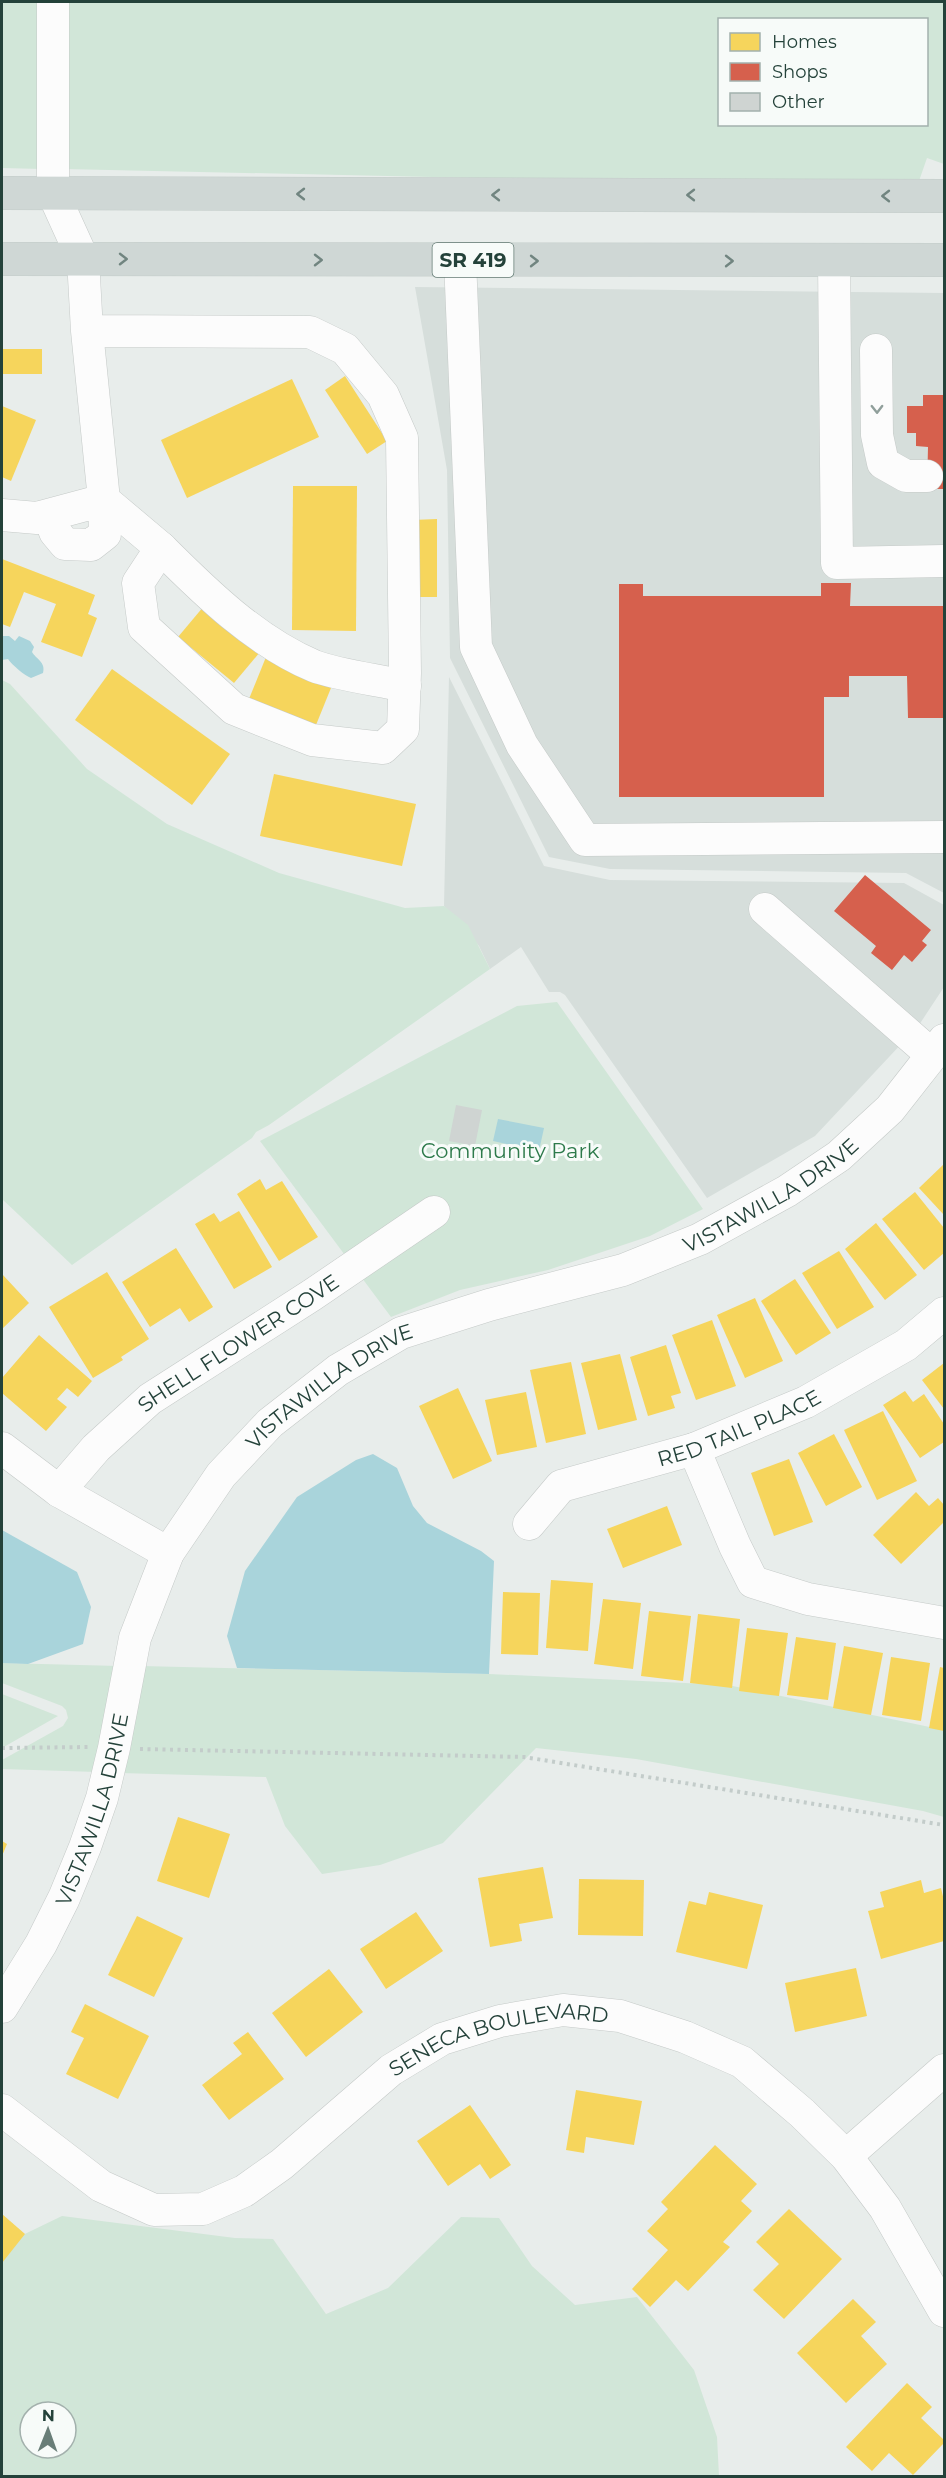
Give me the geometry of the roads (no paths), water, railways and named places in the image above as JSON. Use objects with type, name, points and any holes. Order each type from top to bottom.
[{"type":"main road","points":[[2,193],[945,196]]},
{"type":"main road","name":"SR 419","points":[[2,259],[834,262],[945,260]]},
{"type":"street","points":[[53,2],[53,193],[84,259],[87,331],[104,500],[205,591],[266,640],[315,666],[405,686]]},
{"type":"street","points":[[460,260],[476,647],[522,746],[585,840],[945,837]]},
{"type":"street","points":[[834,262],[837,563],[945,561]]},
{"type":"street","points":[[87,331],[310,332],[345,349],[383,395],[402,438],[405,686],[403,729],[383,748],[312,740],[234,709],[144,627],[138,583],[161,549]]},
{"type":"street","points":[[876,350],[877,435],[884,463],[906,476],[927,476]]},
{"type":"street","points":[[2,515],[37,519],[104,500]]},
{"type":"street","points":[[765,909],[939,1048]]},
{"type":"street","name":"VISTAWILLA DRIVE","points":[[2,2007],[41,1944],[64,1898],[85,1847],[102,1798],[114,1748],[135,1638],[168,1553],[221,1475],[270,1423],[338,1370],[401,1334],[489,1305],[622,1270],[700,1239],[786,1191],[839,1156],[890,1109],[939,1048]]},
{"type":"street","name":"SHELL FLOWER COVE","points":[[58,1491],[96,1448],[150,1399],[312,1295],[434,1212]]},
{"type":"street","name":"RED TAIL PLACE","points":[[529,1524],[561,1486],[694,1449],[806,1402],[906,1346],[945,1313]]},
{"type":"street","points":[[2,1448],[58,1491],[168,1553]]},
{"type":"street","points":[[694,1449],[735,1546],[753,1582],[808,1599],[945,1623]]},
{"type":"street","name":"SENECA BOULEVARD","points":[[2,2110],[101,2186],[154,2210],[203,2209],[244,2191],[273,2171],[391,2070],[442,2038],[500,2021],[563,2010],[620,2016],[685,2037],[742,2062],[802,2113],[846,2156],[885,2208],[945,2311]]},
{"type":"street","points":[[846,2156],[945,2070]]},
{"type":"water","points":[[2,636],[9,636],[15,641],[19,636],[30,641],[34,647],[32,652],[43,666],[43,673],[31,678],[8,659],[2,660]]},
{"type":"water","points":[[498,1119],[544,1128],[539,1151],[493,1141]]},
{"type":"water","points":[[373,1454],[397,1468],[413,1506],[427,1523],[481,1551],[494,1561],[489,1674],[237,1668],[227,1636],[245,1571],[297,1497],[356,1460]]},
{"type":"water","points":[[2,1530],[77,1572],[91,1607],[83,1644],[28,1664],[2,1663]]},
{"type":"park label","name":"Community Park","points":[[510,1150]]}]
